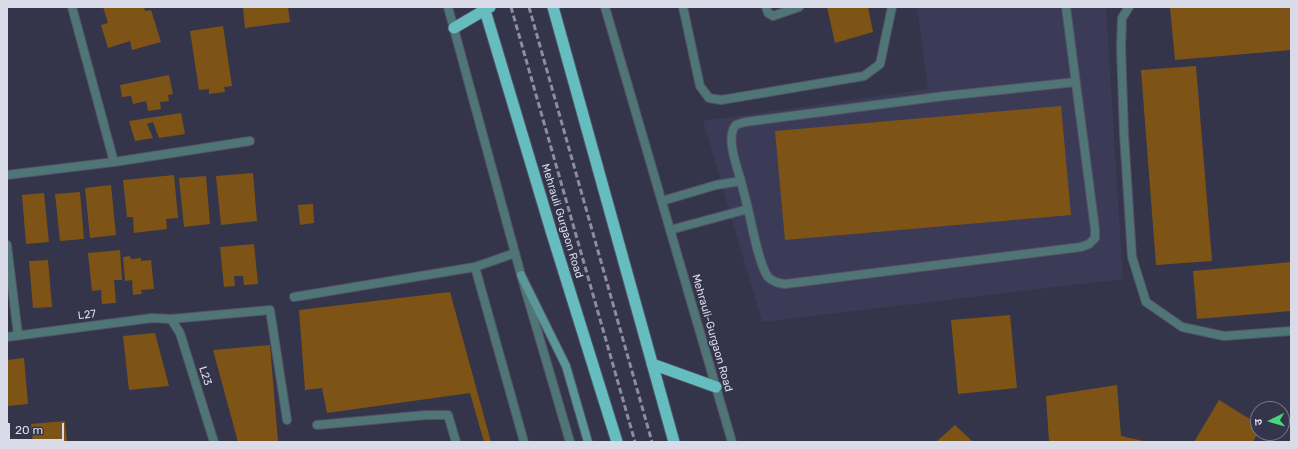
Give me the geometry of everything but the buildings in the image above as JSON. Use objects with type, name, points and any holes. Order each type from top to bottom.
[{"type":"highway","points":[[553,7],[674,442]]},
{"type":"highway","points":[[454,28],[486,8]]},
{"type":"highway","name":"Mehrauli Gurgaon Road","points":[[486,8],[554,241],[617,442]]},
{"type":"highway","points":[[652,364],[716,387]]},
{"type":"main road","points":[[521,275],[566,366],[588,442]]},
{"type":"street","points":[[72,7],[114,162]]},
{"type":"street","points":[[448,7],[521,275],[570,442]]},
{"type":"street","name":"Mehrauli-Gurgaon Road","points":[[605,7],[732,442]]},
{"type":"street","points":[[683,7],[700,86],[709,98],[721,100],[864,76],[880,64],[892,7]]},
{"type":"street","points":[[766,7],[768,13],[773,16],[799,7]]},
{"type":"street","points":[[1066,7],[1076,82],[1095,229],[1095,238],[1081,248],[785,284],[775,282],[769,278],[763,268],[731,140],[732,131],[737,125],[745,122],[944,96],[1076,82]]},
{"type":"street","points":[[1129,7],[1122,18],[1121,47],[1124,134],[1132,257],[1146,302],[1182,327],[1224,336],[1291,331]]},
{"type":"street","points":[[7,174],[114,162],[250,141]]},
{"type":"street","points":[[662,201],[716,186],[741,181]]},
{"type":"street","points":[[670,230],[748,209]]},
{"type":"street","points":[[7,245],[18,335]]},
{"type":"street","points":[[294,297],[475,268],[515,253]]},
{"type":"street","points":[[475,268],[524,442]]},
{"type":"street","name":"L27","points":[[7,336],[152,318],[171,319],[270,310],[287,420]]},
{"type":"street","name":"L23","points":[[171,319],[180,333],[214,442]]},
{"type":"street","points":[[317,424],[426,415],[448,415],[456,442]]},
{"type":"shaded area","points":[[917,7],[1106,7],[1123,279],[762,322],[703,121],[928,89]]},
{"type":"railway","points":[[511,7],[635,442]]},
{"type":"railway","points":[[529,7],[652,442]]}]
